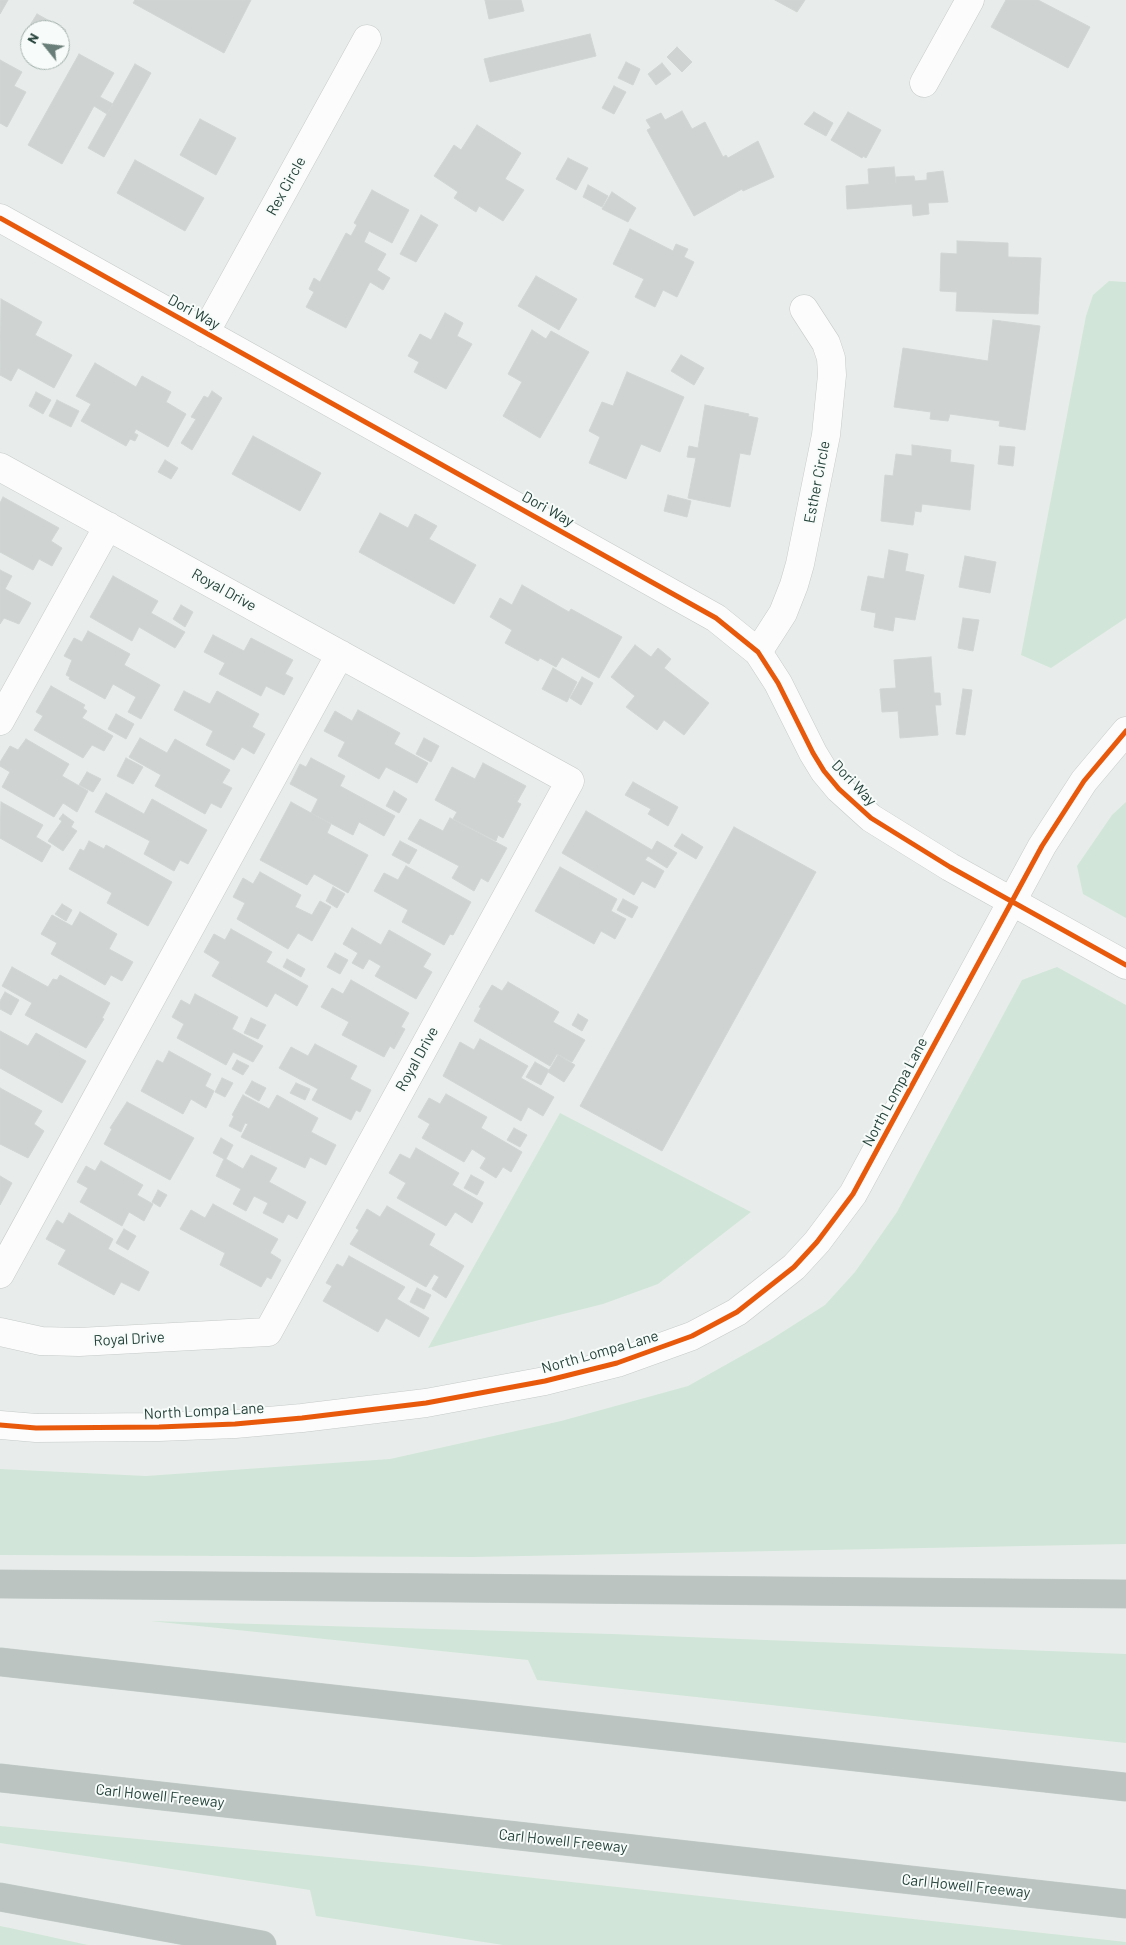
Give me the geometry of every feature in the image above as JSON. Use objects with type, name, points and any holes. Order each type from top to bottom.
[{"type":"highway","points":[[0,1584],[1126,1594]]},
{"type":"highway","points":[[0,1662],[1126,1787]]},
{"type":"highway","name":"Carl Howell Freeway","points":[[0,1778],[1126,1904]]},
{"type":"highway","points":[[0,1897],[262,1945]]},
{"type":"street","points":[[924,83],[970,0]]},
{"type":"street","name":"Rex Circle","points":[[205,333],[367,39]]},
{"type":"street","name":"Dori Way","points":[[0,218],[692,603],[733,629],[758,652],[778,684],[812,753],[824,771],[844,794],[871,818],[891,832],[1011,902],[1126,965]]},
{"type":"street","name":"Esther Circle","points":[[758,652],[783,613],[800,564],[831,402],[831,358],[826,343],[804,309]]},
{"type":"street","name":"Royal Drive","points":[[0,467],[570,781],[268,1332],[79,1342],[41,1341],[0,1332]]},
{"type":"street","points":[[0,720],[108,526]]},
{"type":"street","points":[[0,1274],[340,654]]},
{"type":"street","name":"North Lompa Lane","points":[[0,1425],[36,1428],[159,1427],[264,1421],[368,1411],[478,1394],[576,1374],[647,1354],[707,1329],[754,1301],[794,1267],[817,1242],[853,1194],[1011,902],[1075,794],[1105,754],[1126,731]]},
{"type":"green space","points":[[1109,281],[1126,282],[1126,618],[1051,668],[1021,655],[1086,316],[1093,295]]},
{"type":"green space","points":[[1126,802],[1126,918],[1083,894],[1077,866],[1112,815]]},
{"type":"green space","points":[[1057,967],[1126,1005],[1126,1544],[473,1557],[0,1555],[0,1469],[146,1476],[390,1459],[561,1421],[688,1386],[770,1340],[825,1305],[855,1272],[897,1212],[1022,980]]},
{"type":"green space","points":[[560,1113],[751,1212],[658,1284],[603,1304],[428,1348]]},
{"type":"green space","points":[[150,1621],[612,1634],[1126,1654],[1126,1743],[537,1680],[528,1660]]},
{"type":"green space","points":[[0,1826],[414,1865],[1126,1942],[1126,1945],[503,1945],[316,1916],[310,1890],[0,1843]]},
{"type":"green space","points":[[0,1926],[10,1928],[88,1945],[0,1945]]},
{"type":"building","points":[[0,0],[8,0],[0,14]]},
{"type":"building","points":[[135,0],[251,0],[224,53],[133,3]]},
{"type":"building","points":[[485,0],[521,0],[524,11],[489,19]]},
{"type":"building","points":[[775,0],[805,0],[797,12]]},
{"type":"building","points":[[1006,0],[1038,0],[1090,27],[1068,68],[991,27]]},
{"type":"building","points":[[37,14],[48,20],[33,20]]},
{"type":"building","points":[[590,34],[596,56],[490,82],[484,59]]},
{"type":"building","points":[[677,47],[692,62],[682,72],[667,57]]},
{"type":"building","points":[[79,54],[114,73],[100,97],[113,104],[107,114],[94,106],[62,164],[28,145]]},
{"type":"building","points":[[0,60],[22,72],[14,86],[26,92],[7,127],[0,123]]},
{"type":"building","points":[[626,62],[640,69],[633,85],[618,78]]},
{"type":"building","points":[[662,63],[671,74],[656,85],[648,74]]},
{"type":"building","points":[[135,64],[151,73],[104,157],[88,148]]},
{"type":"building","points":[[614,86],[626,92],[614,114],[602,108]]},
{"type":"building","points":[[682,111],[692,129],[705,122],[723,157],[726,155],[728,158],[758,141],[774,177],[743,191],[742,189],[694,216],[647,130],[651,128],[646,120],[661,113],[665,120]]},
{"type":"building","points":[[814,112],[833,123],[826,136],[804,124]]},
{"type":"building","points":[[848,112],[881,130],[866,158],[863,156],[862,158],[831,140]]},
{"type":"building","points":[[200,119],[236,138],[216,175],[180,155]]},
{"type":"building","points":[[477,125],[521,153],[505,179],[524,190],[503,221],[479,206],[476,212],[454,198],[458,192],[434,176],[454,145],[461,150]]},
{"type":"building","points":[[568,158],[588,168],[576,190],[556,179]]},
{"type":"building","points":[[135,160],[204,198],[185,231],[117,193]]},
{"type":"building","points":[[894,167],[896,183],[896,177],[914,176],[915,181],[927,180],[927,173],[943,171],[948,202],[928,203],[929,214],[913,216],[912,204],[847,209],[846,186],[869,184],[868,169]]},
{"type":"building","points":[[588,185],[608,196],[602,207],[583,197]]},
{"type":"building","points":[[372,190],[409,210],[392,243],[369,231],[364,242],[386,254],[377,270],[390,278],[383,290],[370,282],[346,328],[306,307],[314,292],[309,289],[314,278],[320,282],[346,233],[351,236],[357,225],[354,223]]},
{"type":"building","points":[[612,192],[636,208],[628,222],[602,209]]},
{"type":"building","points":[[421,215],[438,225],[416,262],[400,254]]},
{"type":"building","points":[[630,229],[673,251],[676,244],[688,249],[684,257],[694,262],[677,297],[663,290],[655,307],[635,297],[644,279],[613,264]]},
{"type":"building","points":[[957,241],[1008,243],[1008,257],[1041,258],[1038,314],[956,311],[957,292],[940,291],[941,253],[957,254]]},
{"type":"building","points":[[536,276],[577,299],[559,330],[518,306]]},
{"type":"building","points":[[1,299],[42,322],[35,335],[72,355],[54,388],[18,368],[11,381],[0,375]]},
{"type":"building","points":[[445,313],[463,323],[457,336],[472,344],[446,389],[414,372],[419,362],[408,356],[420,334],[431,340]]},
{"type":"building","points":[[993,320],[1040,326],[1025,430],[999,426],[1000,421],[950,414],[948,421],[930,419],[931,412],[894,407],[903,348],[988,361]]},
{"type":"building","points":[[532,330],[546,339],[551,331],[589,352],[540,438],[503,416],[522,382],[508,374]]},
{"type":"building","points":[[681,355],[704,368],[694,385],[671,371]]},
{"type":"building","points":[[95,363],[136,387],[142,376],[171,392],[166,402],[186,414],[168,447],[136,429],[134,433],[138,435],[135,441],[130,439],[126,446],[81,421],[91,404],[76,396]]},
{"type":"building","points":[[627,372],[684,397],[660,452],[641,444],[626,479],[589,463],[600,437],[589,431],[602,402],[613,406]]},
{"type":"building","points":[[212,391],[222,398],[192,450],[181,443],[196,419],[191,417],[204,396],[208,398]]},
{"type":"building","points":[[36,392],[51,400],[43,414],[29,406]]},
{"type":"building","points":[[57,400],[79,411],[71,427],[49,416]]},
{"type":"building","points":[[705,405],[749,414],[748,416],[758,418],[750,455],[740,453],[730,507],[688,498],[696,458],[687,457],[689,446],[698,448]]},
{"type":"building","points":[[253,436],[321,473],[300,511],[232,474]]},
{"type":"building","points":[[912,445],[951,450],[950,462],[974,465],[970,510],[922,504],[921,512],[915,511],[913,525],[881,521],[885,475],[893,476],[896,454],[912,456]]},
{"type":"building","points":[[1000,446],[1015,447],[1013,466],[998,464]]},
{"type":"building","points":[[165,460],[178,468],[171,479],[158,472]]},
{"type":"building","points":[[668,495],[691,501],[687,517],[664,511]]},
{"type":"building","points":[[3,497],[59,528],[51,541],[62,548],[52,566],[39,559],[33,570],[0,552],[0,503]]},
{"type":"building","points":[[380,513],[408,528],[415,514],[437,526],[429,539],[476,565],[454,604],[359,552]]},
{"type":"building","points":[[889,550],[908,554],[905,571],[924,575],[915,620],[895,617],[893,631],[874,627],[876,613],[861,610],[868,576],[884,579]]},
{"type":"building","points":[[965,556],[996,562],[990,593],[959,587]]},
{"type":"building","points":[[0,570],[12,576],[5,589],[31,603],[19,624],[4,618],[0,624]]},
{"type":"building","points":[[113,576],[158,601],[151,613],[185,632],[175,648],[139,627],[132,641],[90,617]]},
{"type":"building","points":[[522,585],[569,612],[571,609],[622,637],[599,678],[562,657],[556,667],[540,658],[538,661],[505,643],[512,630],[490,617],[500,598],[512,605]]},
{"type":"building","points":[[181,605],[193,612],[185,627],[173,619]]},
{"type":"building","points":[[963,618],[979,620],[973,651],[958,648]]},
{"type":"building","points":[[88,631],[130,654],[124,665],[160,685],[141,719],[128,712],[136,697],[113,684],[105,699],[69,679],[70,677],[66,675],[72,660],[64,656],[74,638],[82,642]]},
{"type":"building","points":[[213,635],[244,651],[251,638],[293,660],[285,674],[293,678],[284,695],[266,686],[261,696],[219,674],[225,663],[204,652]]},
{"type":"building","points":[[635,645],[651,657],[658,648],[671,659],[664,668],[709,703],[684,735],[664,720],[657,730],[626,707],[635,696],[611,677]]},
{"type":"building","points":[[931,657],[934,693],[940,693],[941,705],[935,705],[938,735],[900,738],[898,711],[882,712],[880,689],[896,688],[894,660]]},
{"type":"building","points":[[553,668],[577,682],[567,702],[542,689]]},
{"type":"building","points":[[582,677],[593,683],[581,705],[570,698]]},
{"type":"building","points":[[51,686],[85,705],[83,708],[87,711],[82,718],[113,736],[104,751],[92,745],[83,758],[34,730],[43,716],[36,712]]},
{"type":"building","points":[[963,689],[972,690],[965,735],[956,734]]},
{"type":"building","points":[[184,691],[210,704],[217,691],[259,714],[252,727],[265,734],[254,754],[242,747],[234,760],[206,745],[213,731],[174,710]]},
{"type":"building","points":[[358,710],[400,733],[394,744],[428,763],[417,783],[386,767],[379,779],[338,756],[345,742],[324,731],[335,711],[352,721]]},
{"type":"building","points":[[116,714],[134,724],[126,739],[108,729]]},
{"type":"building","points":[[140,738],[167,753],[175,739],[230,770],[222,783],[232,788],[221,808],[211,803],[205,814],[155,786],[161,775],[129,757]]},
{"type":"building","points":[[424,738],[439,746],[431,762],[416,754]]},
{"type":"building","points":[[26,739],[69,764],[62,776],[88,791],[77,812],[63,803],[54,817],[2,787],[10,772],[0,766],[0,762],[10,746],[18,750]]},
{"type":"building","points":[[126,758],[143,767],[133,784],[117,776]]},
{"type":"building","points":[[311,758],[345,776],[340,786],[395,816],[384,836],[359,822],[353,835],[311,813],[318,799],[290,784],[300,764],[306,767]]},
{"type":"building","points":[[483,763],[526,786],[517,802],[521,804],[503,838],[498,835],[496,841],[453,819],[457,812],[435,800],[452,767],[475,779]]},
{"type":"building","points":[[87,772],[101,779],[93,792],[79,785]]},
{"type":"building","points":[[633,782],[678,807],[668,826],[648,814],[651,809],[625,795]]},
{"type":"building","points":[[394,791],[407,799],[399,813],[386,806]]},
{"type":"building","points":[[106,793],[144,814],[152,799],[207,830],[188,864],[180,860],[174,871],[144,854],[150,841],[95,812]]},
{"type":"building","points":[[1,802],[43,825],[36,837],[51,846],[42,862],[0,838]]},
{"type":"building","points":[[291,802],[331,824],[327,833],[368,855],[348,893],[314,874],[307,885],[260,860]]},
{"type":"building","points":[[586,811],[652,850],[657,841],[677,853],[667,868],[648,856],[645,860],[664,871],[655,888],[642,881],[634,895],[562,853]]},
{"type":"building","points":[[63,814],[74,822],[71,827],[77,831],[63,851],[48,841],[62,821],[59,819]]},
{"type":"building","points":[[450,818],[507,848],[488,882],[481,878],[474,891],[452,878],[459,866],[408,839],[420,819],[443,831]]},
{"type":"building","points":[[734,827],[816,872],[662,1151],[580,1106]]},
{"type":"building","points":[[682,834],[703,847],[696,859],[674,846]]},
{"type":"building","points":[[89,841],[104,849],[106,845],[172,882],[148,926],[107,903],[112,893],[69,869],[80,849],[84,851]]},
{"type":"building","points":[[400,841],[417,850],[409,864],[392,855]]},
{"type":"building","points":[[406,866],[471,902],[453,935],[450,934],[444,945],[402,922],[408,910],[374,891],[384,873],[398,880]]},
{"type":"building","points":[[560,867],[617,899],[611,911],[626,919],[615,939],[601,931],[594,944],[535,911]]},
{"type":"building","points":[[260,872],[301,895],[295,907],[312,915],[320,901],[331,907],[312,941],[298,933],[288,949],[237,919],[245,903],[233,897],[243,878],[253,884]]},
{"type":"building","points":[[333,887],[345,894],[337,908],[326,901]]},
{"type":"building","points":[[623,899],[638,907],[632,918],[617,910]]},
{"type":"building","points":[[62,904],[72,910],[66,921],[55,914]]},
{"type":"building","points":[[80,912],[117,934],[109,949],[133,962],[122,981],[111,975],[105,985],[51,954],[57,943],[41,934],[52,915],[72,926]]},
{"type":"building","points":[[352,928],[381,945],[389,930],[431,954],[423,967],[432,972],[416,999],[375,976],[381,966],[369,959],[363,969],[352,963],[358,953],[343,944]]},
{"type":"building","points":[[231,929],[272,952],[266,962],[308,986],[297,1006],[275,993],[267,1007],[212,976],[220,962],[204,952],[214,934],[225,940]]},
{"type":"building","points":[[335,953],[348,960],[340,974],[327,967]]},
{"type":"building","points":[[287,959],[305,969],[301,977],[283,967]]},
{"type":"building","points":[[12,967],[48,987],[53,979],[57,980],[60,975],[110,1003],[102,1018],[104,1019],[86,1048],[25,1015],[32,1003],[2,986]]},
{"type":"building","points":[[351,980],[409,1013],[401,1027],[405,1029],[394,1049],[390,1046],[384,1057],[342,1035],[349,1022],[321,1007],[332,988],[343,994]]},
{"type":"building","points":[[508,982],[559,1012],[553,1022],[585,1040],[572,1062],[557,1054],[550,1066],[474,1021],[481,1008],[479,1007],[492,985],[502,991]]},
{"type":"building","points":[[5,992],[19,1000],[11,1015],[0,1009],[0,1001]]},
{"type":"building","points":[[195,994],[238,1017],[232,1029],[263,1046],[253,1062],[233,1052],[226,1065],[177,1038],[184,1024],[172,1017],[181,1000],[190,1005]]},
{"type":"building","points":[[578,1014],[588,1020],[582,1031],[572,1025]]},
{"type":"building","points":[[251,1018],[266,1025],[258,1039],[244,1033]]},
{"type":"building","points":[[0,1031],[28,1046],[36,1033],[86,1061],[62,1103],[0,1068]]},
{"type":"building","points":[[480,1039],[528,1066],[521,1078],[554,1097],[543,1116],[528,1107],[521,1121],[443,1076],[460,1042],[474,1050]]},
{"type":"building","points":[[315,1044],[357,1066],[350,1079],[371,1090],[360,1112],[356,1110],[351,1120],[312,1100],[318,1089],[279,1068],[291,1047],[308,1056]]},
{"type":"building","points":[[169,1051],[211,1074],[205,1086],[214,1091],[206,1108],[191,1099],[183,1114],[141,1091],[157,1060],[163,1063]]},
{"type":"building","points":[[558,1055],[575,1065],[564,1082],[548,1072]]},
{"type":"building","points":[[237,1060],[249,1066],[243,1075],[232,1069]]},
{"type":"building","points":[[535,1062],[549,1070],[541,1085],[526,1077]]},
{"type":"building","points":[[222,1078],[233,1083],[225,1097],[215,1092]]},
{"type":"building","points":[[252,1081],[266,1088],[259,1101],[245,1093]]},
{"type":"building","points":[[296,1083],[310,1089],[305,1100],[290,1093]]},
{"type":"building","points":[[0,1088],[42,1111],[34,1124],[44,1131],[28,1158],[0,1144]]},
{"type":"building","points":[[446,1094],[487,1117],[481,1128],[522,1152],[511,1172],[503,1167],[496,1178],[480,1168],[486,1158],[472,1149],[464,1162],[422,1138],[430,1124],[418,1117],[429,1098],[440,1104]]},
{"type":"building","points":[[243,1095],[269,1109],[277,1095],[318,1118],[311,1132],[336,1145],[326,1165],[310,1157],[305,1168],[241,1137],[248,1124],[245,1123],[241,1132],[229,1126],[234,1116],[232,1115]]},
{"type":"building","points":[[127,1102],[194,1138],[170,1180],[104,1144],[112,1129],[110,1128]]},
{"type":"building","points":[[514,1128],[527,1135],[520,1147],[507,1140]]},
{"type":"building","points":[[221,1138],[233,1145],[226,1159],[243,1169],[251,1155],[277,1168],[269,1182],[306,1202],[297,1219],[288,1214],[283,1223],[263,1213],[268,1203],[254,1196],[246,1211],[233,1204],[241,1189],[216,1176],[224,1159],[213,1153]]},
{"type":"building","points":[[416,1148],[459,1173],[452,1185],[483,1203],[472,1223],[455,1212],[446,1226],[397,1198],[406,1183],[389,1173],[400,1154],[410,1159]]},
{"type":"building","points":[[101,1161],[143,1185],[137,1195],[153,1204],[144,1221],[129,1212],[122,1226],[80,1202],[88,1188],[77,1182],[86,1166],[95,1171]]},
{"type":"building","points":[[471,1175],[484,1182],[477,1195],[464,1188]]},
{"type":"building","points":[[0,1176],[12,1183],[0,1205]]},
{"type":"building","points":[[158,1190],[167,1195],[160,1207],[152,1202]]},
{"type":"building","points":[[213,1204],[278,1239],[270,1253],[281,1260],[271,1279],[267,1277],[261,1287],[220,1265],[225,1253],[180,1229],[191,1210],[205,1218]]},
{"type":"building","points":[[387,1206],[435,1234],[429,1245],[464,1266],[446,1298],[432,1289],[439,1277],[434,1274],[426,1287],[350,1244],[359,1230],[356,1228],[367,1209],[380,1217]]},
{"type":"building","points":[[69,1213],[113,1239],[108,1249],[149,1272],[139,1291],[121,1282],[114,1295],[58,1264],[66,1250],[46,1239],[57,1220],[63,1224]]},
{"type":"building","points":[[124,1229],[136,1236],[128,1250],[116,1243]]},
{"type":"building","points":[[349,1256],[405,1287],[397,1299],[429,1318],[419,1337],[386,1318],[378,1332],[323,1301],[332,1286],[326,1283],[337,1264],[343,1267]]},
{"type":"building","points":[[417,1288],[431,1295],[424,1309],[410,1302]]},
{"type":"cycle path","points":[[0,218],[716,618],[758,652],[778,683],[824,771],[839,789],[871,818],[950,867],[1126,965]]},
{"type":"cycle path","points":[[0,1425],[36,1428],[235,1424],[426,1403],[545,1381],[617,1363],[692,1336],[737,1312],[794,1267],[817,1242],[853,1194],[1042,846],[1084,781],[1126,731]]}]
